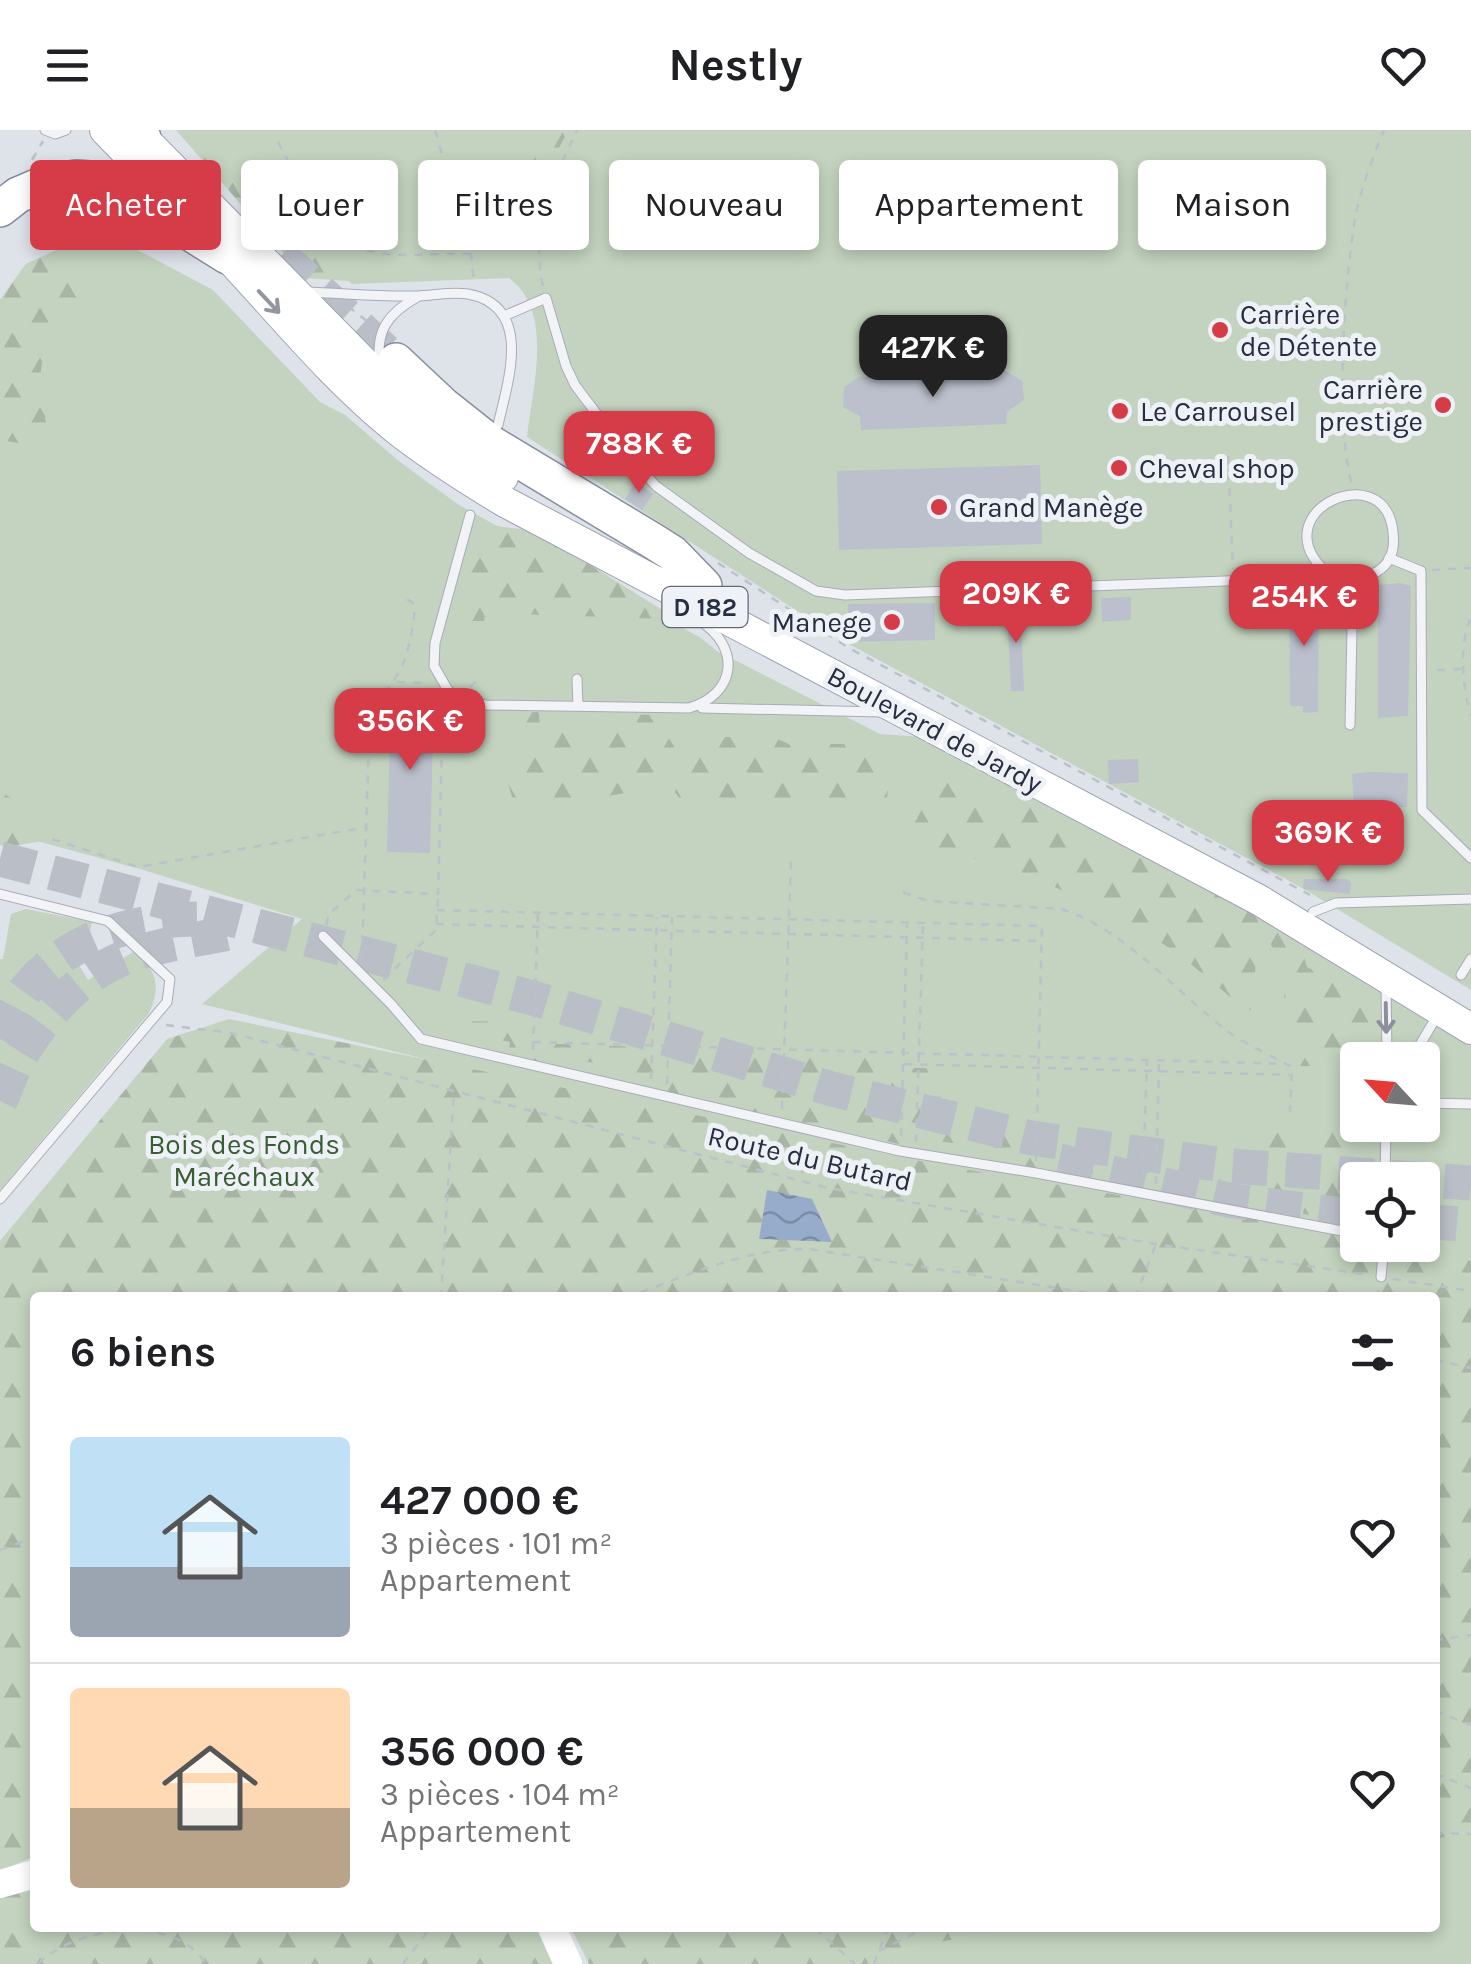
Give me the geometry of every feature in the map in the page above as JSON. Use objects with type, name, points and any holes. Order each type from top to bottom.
[{"type":"highway","points":[[0,209],[18,195],[46,183],[76,178],[105,180],[145,195],[184,229],[227,256]]},
{"type":"highway","points":[[396,361],[480,435],[551,488],[672,554],[693,604]]},
{"type":"main road","name":"Boulevard de Jardy","points":[[105,130],[311,347],[393,426],[444,464],[570,536],[1258,900],[1471,1028]]},
{"type":"main road","name":"Boulevard de Jardy","points":[[139,133],[405,404],[455,446],[693,604],[1313,912],[1471,1008]]},
{"type":"street","points":[[0,1884],[30,1875]]},
{"type":"street","points":[[554,1932],[568,1964]]},
{"type":"lane","points":[[46,131],[56,134],[66,130]]},
{"type":"lane","points":[[292,291],[417,296],[450,292],[489,301],[510,326],[514,347],[498,425]]},
{"type":"lane","points":[[405,404],[380,366],[380,332],[398,308],[417,296]]},
{"type":"lane","points":[[504,316],[546,298],[575,385],[656,486],[748,553],[816,591],[845,595],[1332,577],[1354,581],[1378,571],[1390,558],[1394,542],[1392,523],[1385,510],[1370,498],[1354,493],[1337,496],[1324,503],[1310,522],[1310,552],[1317,565],[1332,577]]},
{"type":"lane","points":[[470,515],[435,643],[434,666],[450,692],[485,705],[905,713]]},
{"type":"lane","points":[[570,536],[693,604],[725,644],[729,664],[723,686],[708,702],[689,708]]},
{"type":"lane","points":[[1390,558],[1421,571],[1422,810],[1471,858]]},
{"type":"lane","points":[[1350,725],[1354,581]]},
{"type":"lane","points":[[578,679],[578,706]]},
{"type":"lane","points":[[0,894],[108,921],[170,979],[167,1002],[0,1199]]},
{"type":"lane","points":[[1313,912],[1336,903],[1471,899]]},
{"type":"lane","points":[[322,936],[421,1040],[900,1151],[1340,1231]]},
{"type":"lane","points":[[1461,974],[1471,959]]},
{"type":"lane","points":[[1386,975],[1387,1042]]},
{"type":"lane","points":[[1422,1042],[1434,1022]]},
{"type":"lane","points":[[1440,1103],[1471,1104]]},
{"type":"lane","points":[[1381,1277],[1382,1262]]},
{"type":"path","points":[[435,130],[470,254],[475,278],[472,294]]},
{"type":"path","points":[[546,298],[538,254],[549,197],[577,130]]},
{"type":"path","points":[[1354,493],[1346,450],[1344,328],[1355,216],[1384,130]]},
{"type":"path","points":[[26,164],[36,155],[46,131]]},
{"type":"path","points":[[278,142],[318,214],[355,246],[376,252],[470,254]]},
{"type":"path","points":[[1228,456],[1234,580]]},
{"type":"path","points":[[1421,571],[1471,568]]},
{"type":"path","points":[[362,976],[370,708],[396,682],[411,641],[416,610],[402,596]]},
{"type":"path","points":[[1471,619],[1465,632],[1471,716]]},
{"type":"path","points":[[1421,670],[1465,669]]},
{"type":"path","points":[[374,988],[436,930],[443,708],[481,677]]},
{"type":"path","points":[[396,682],[444,683]]},
{"type":"path","points":[[52,839],[138,868],[367,827]]},
{"type":"path","points":[[781,1126],[792,861]]},
{"type":"path","points":[[322,936],[329,914],[356,890],[438,894]]},
{"type":"path","points":[[904,892],[928,901],[1060,910],[1079,915],[1166,977],[1233,1035],[1292,1066],[1290,1112]]},
{"type":"path","points":[[438,910],[1042,926],[1036,1173]]},
{"type":"path","points":[[532,1066],[538,912]]},
{"type":"path","points":[[650,1094],[656,916]]},
{"type":"path","points":[[667,1098],[672,916]]},
{"type":"path","points":[[900,1151],[908,922]]},
{"type":"path","points":[[916,1154],[923,923]]},
{"type":"path","points":[[436,924],[1041,942]]},
{"type":"path","name":"Route du Butard","points":[[149,1022],[231,1034],[828,1188],[1471,1292]]},
{"type":"path","points":[[533,1042],[1287,1064]]},
{"type":"path","points":[[1143,1193],[1148,1060]]},
{"type":"path","points":[[1156,1195],[1160,1060]]},
{"type":"path","points":[[904,1064],[1292,1075]]},
{"type":"path","points":[[442,1292],[454,1090]]},
{"type":"path","points":[[1137,1292],[1156,1244]]},
{"type":"path","points":[[642,1292],[725,1262],[783,1249],[1082,1292]]},
{"type":"path","points":[[1440,1361],[1471,1368]]},
{"type":"path","points":[[0,1550],[30,1539]]},
{"type":"path","points":[[1440,1639],[1471,1635]]},
{"type":"path","points":[[1440,1713],[1471,1725]]},
{"type":"path","points":[[1440,1776],[1471,1788]]},
{"type":"path","points":[[1440,1833],[1471,1834]]},
{"type":"path","points":[[38,1964],[81,1938],[126,1932]]},
{"type":"path","points":[[156,1932],[170,1934],[197,1949],[206,1964]]},
{"type":"path","points":[[403,1964],[427,1932]]},
{"type":"path","points":[[819,1932],[855,1964]]},
{"type":"path","points":[[874,1964],[886,1932]]},
{"type":"path","points":[[879,1951],[918,1932]]},
{"type":"green space","points":[[176,130],[192,130],[241,173],[241,205],[221,182],[221,160],[202,160]]},
{"type":"green space","points":[[183,130],[1471,130],[1471,990],[1304,889],[847,643],[527,437],[536,375],[536,331],[532,310],[509,278],[352,284],[315,250],[398,250],[398,160],[241,160],[241,183],[221,165],[221,160],[216,160]]},
{"type":"green space","points":[[536,130],[568,130],[553,160],[525,160]]},
{"type":"green space","points":[[56,250],[138,250],[213,290],[320,402],[345,415],[459,505],[701,638],[717,651],[880,734],[924,737],[1062,810],[1268,924],[1471,1044],[1471,1269],[1435,1262],[1440,1262],[1440,1162],[1340,1162],[1340,1244],[571,1095],[202,1004],[302,919],[0,831],[0,300],[26,264]]},
{"type":"green space","points":[[65,250],[88,281],[91,296],[82,313],[52,341],[42,361],[46,425],[42,447],[0,440],[0,300],[26,264]]},
{"type":"green space","points":[[281,250],[332,250],[349,281],[305,278]]},
{"type":"green space","points":[[480,524],[536,531],[667,613],[666,619],[485,613],[484,621],[453,621],[468,583]]},
{"type":"green space","points":[[539,712],[540,730],[605,731],[606,714],[666,715],[666,731],[676,750],[675,760],[666,776],[649,789],[516,807],[507,770],[522,736],[506,728],[508,713]]},
{"type":"green space","points":[[703,737],[774,737],[827,763],[830,760],[818,744],[875,744],[888,775],[886,799],[883,807],[682,802],[675,792]]},
{"type":"green space","points":[[944,776],[997,802],[1014,802],[1037,794],[1074,817],[1085,845],[1095,851],[1153,854],[1292,937],[1307,967],[1378,1003],[1379,1042],[1340,1042],[1340,1067],[1301,1066],[1287,1037],[1282,970],[1268,941],[1256,941],[1254,1009],[1248,1010],[1175,952],[1098,907],[1017,871],[914,840],[908,836],[937,780]]},
{"type":"green space","points":[[0,793],[20,806],[42,841],[0,845]]},
{"type":"green space","points":[[26,909],[92,922],[89,936],[93,948],[77,962],[88,980],[133,952],[148,965],[156,987],[149,1013],[0,1190],[0,959],[11,914]]},
{"type":"green space","name":"Bois des Fonds Maréchaux","points":[[229,1019],[934,1164],[1340,1234],[1340,1262],[1440,1262],[1440,1255],[1471,1261],[1471,1831],[1440,1838],[1440,1292],[30,1292],[30,1858],[0,1871],[0,1241],[167,1039]]},
{"type":"green space","points":[[440,1021],[526,1022],[531,1029],[531,1043],[901,1056],[901,1068],[941,1068],[939,1129],[1045,1134],[1045,1167],[1261,1175],[1261,1127],[1300,1124],[1340,1125],[1340,1142],[1380,1142],[1378,1162],[1340,1162],[1340,1219],[1303,1214],[1304,1205],[1166,1182],[1164,1192],[1024,1167],[1015,1152],[938,1141],[936,1152],[628,1085],[631,1071],[547,1053],[544,1065],[508,1056],[510,1042],[449,1029],[445,1041],[436,1038]]},
{"type":"green space","points":[[1471,1831],[1471,1964],[888,1964],[892,1952],[989,1932],[1440,1932],[1440,1838]]},
{"type":"green space","points":[[30,1886],[30,1932],[540,1932],[555,1964],[0,1964],[0,1897]]},
{"type":"green space","points":[[573,1932],[989,1932],[893,1952],[888,1964],[589,1964]]},
{"type":"water","points":[[767,1190],[812,1199],[832,1242],[759,1239]]},
{"type":"building","points":[[1006,371],[1022,381],[1024,400],[1007,412],[1006,424],[861,430],[860,416],[843,407],[844,387],[859,377]]},
{"type":"building","name":"Grand Manège","points":[[1040,465],[1042,544],[839,550],[837,471]]},
{"type":"building","points":[[636,481],[653,494],[642,510],[625,499]]},
{"type":"building","points":[[1378,585],[1411,586],[1408,716],[1378,718]]},
{"type":"building","points":[[1319,588],[1318,712],[1303,713],[1303,706],[1290,706],[1289,591]]},
{"type":"building","points":[[1131,597],[1131,620],[1102,622],[1101,598]]},
{"type":"building","points":[[1007,602],[1020,602],[1024,691],[1011,691]]},
{"type":"building","name":"Manege","points":[[935,603],[935,640],[848,642],[848,604]]},
{"type":"building","points":[[391,692],[434,693],[430,853],[387,852]]},
{"type":"building","points":[[1138,759],[1139,782],[1109,784],[1108,760]]},
{"type":"building","points":[[1408,773],[1407,807],[1354,807],[1352,774]]},
{"type":"building","points":[[1304,879],[1347,879],[1351,882],[1350,894],[1303,889]]},
{"type":"tunnel","points":[[239,224],[267,243],[396,361]]},
{"type":"tunnel","points":[[0,859],[533,998],[832,1089],[1031,1138],[1232,1166],[1471,1183]]},
{"type":"tunnel","points":[[0,1039],[25,991],[60,957],[103,935],[127,928],[199,919]]},
{"type":"tunnel","points":[[0,1101],[30,1040],[55,1008],[85,980],[140,952],[232,932]]},
{"type":"tunnel","points":[[1059,1161],[1233,1201],[1340,1215]]},
{"type":"tunnel","points":[[1440,1222],[1471,1225]]},
{"type":"place","name":"Carrière de Détente","points":[[1220,330]]},
{"type":"place","name":"Carrière prestige","points":[[1443,405]]},
{"type":"place","name":"Le Carrousel","points":[[1120,411]]},
{"type":"place","name":"Cheval shop","points":[[1119,468]]},
{"type":"place","name":"Grand Manège","points":[[939,507]]},
{"type":"place","name":"Manege","points":[[892,622]]}]
